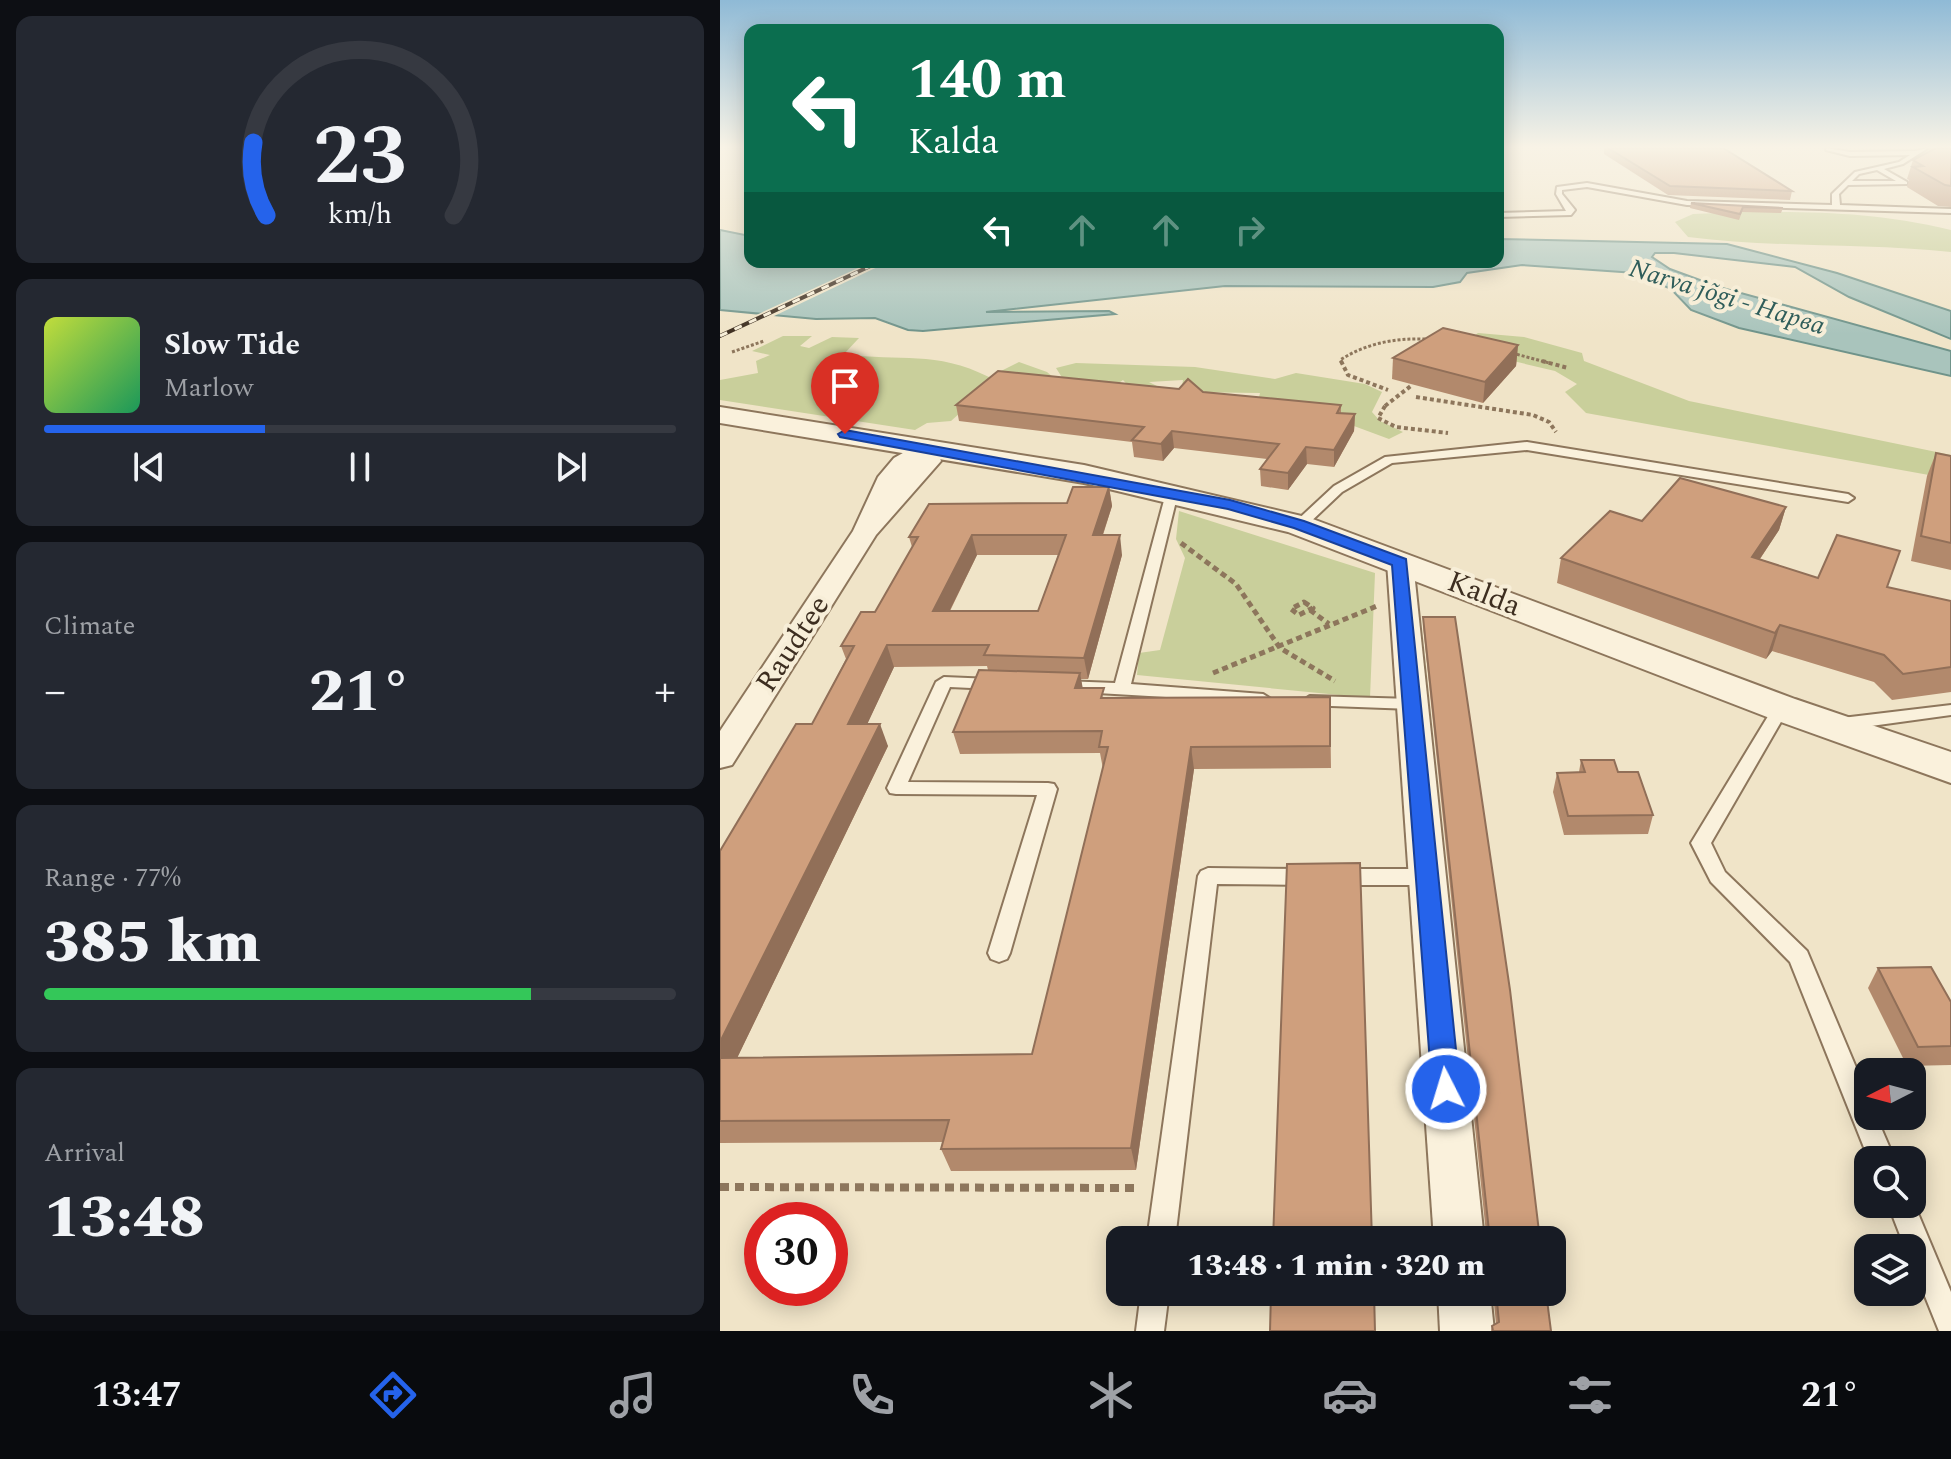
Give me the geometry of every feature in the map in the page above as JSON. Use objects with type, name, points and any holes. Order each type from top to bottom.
[{"type":"street","name":"Kalda","points":[[720,415],[926,447],[1172,493],[1299,525],[1781,708],[1951,768]]},
{"type":"street","name":"Raudtee","points":[[720,757],[866,531],[930,461],[926,447]]},
{"type":"street","points":[[1400,562],[1404,602],[1397,704],[1428,877],[1458,1226]]},
{"type":"street","points":[[1465,1306],[1467,1331]]},
{"type":"lane","points":[[1504,215],[1568,213],[1571,210]]},
{"type":"lane","points":[[1931,210],[1951,211]]},
{"type":"lane","points":[[1299,525],[1338,489],[1389,460],[1527,446],[1848,498]]},
{"type":"lane","points":[[1122,688],[1172,493]]},
{"type":"lane","points":[[999,953],[1048,789],[896,788],[944,682],[1018,685]]},
{"type":"lane","points":[[1048,686],[1397,704]]},
{"type":"lane","points":[[1781,708],[1701,843],[1718,877],[1799,957],[1876,1146]]},
{"type":"lane","points":[[1833,726],[1951,710]]},
{"type":"lane","points":[[1163,1226],[1208,876],[1428,877]]},
{"type":"lane","points":[[1907,1218],[1951,1326]]},
{"type":"lane","points":[[1150,1331],[1153,1306]]},
{"type":"path","points":[[732,352],[767,337]]},
{"type":"path","points":[[1388,390],[1348,375],[1340,360],[1356,349],[1386,341],[1433,340]]},
{"type":"path","points":[[1498,349],[1568,368]]},
{"type":"path","points":[[1412,385],[1385,406],[1378,418],[1396,427],[1469,436],[1494,448]]},
{"type":"path","points":[[1416,397],[1533,415],[1549,422],[1559,436],[1549,449]]},
{"type":"path","points":[[1160,538],[1176,539],[1236,584],[1280,648],[1357,695],[1397,704]]},
{"type":"path","points":[[1174,694],[1191,679],[1280,648],[1374,607],[1404,602]]},
{"type":"path","points":[[1310,610],[1330,625]]},
{"type":"path","points":[[720,1187],[1168,1188]]},
{"type":"green space","points":[[1693,214],[1846,214],[1923,224],[1951,230],[1951,252],[1688,237],[1675,222]]},
{"type":"green space","points":[[1478,333],[1524,337],[1582,353],[1584,361],[1689,401],[1951,455],[1951,479],[1586,413],[1565,392],[1577,384],[1555,371],[1458,348]]},
{"type":"green space","points":[[783,336],[812,336],[800,346],[809,348],[832,337],[859,338],[844,354],[934,360],[952,363],[989,377],[1019,362],[1047,372],[1060,383],[991,385],[951,421],[927,423],[915,430],[720,400],[720,380],[758,373],[756,361],[770,355],[752,351]]},
{"type":"green space","points":[[1076,363],[1195,367],[1275,379],[1296,373],[1365,384],[1382,392],[1372,412],[1380,421],[1403,432],[1389,439],[1327,416],[1258,401],[1260,393],[1181,392],[1183,380],[1149,382],[1159,387],[1148,390],[1131,387],[1123,380],[1113,387],[1063,379],[1056,368]]},
{"type":"green space","points":[[1179,511],[1375,573],[1370,698],[1137,675],[1139,653],[1160,650],[1185,558],[1176,539]]},
{"type":"water","points":[[720,230],[744,235],[744,268],[1501,268],[1467,273],[1460,282],[1433,287],[1225,286],[986,312],[1109,311],[1115,314],[923,331],[908,330],[875,318],[816,319],[720,310]]},
{"type":"water","name":"Narva jõgi - Нарва","points":[[1504,239],[1727,244],[1837,273],[1951,311],[1951,339],[1849,297],[1795,267],[1674,253],[1655,253],[1652,257],[1670,269],[1719,287],[1951,351],[1951,376],[1739,328],[1691,310],[1671,289],[1636,273],[1522,265],[1504,268]]},
{"type":"pier","points":[[858,268],[875,268],[772,317],[754,316]]},
{"type":"building","points":[[1443,328],[1518,345],[1485,382],[1393,358]]},
{"type":"building","points":[[998,371],[1179,389],[1188,379],[1203,392],[1341,405],[1337,413],[1355,414],[1334,450],[1306,447],[1288,473],[1260,469],[1279,444],[1172,431],[1161,444],[1132,440],[1144,427],[956,405]]},
{"type":"building","points":[[1936,453],[1951,456],[1951,543],[1921,536]]},
{"type":"building","points":[[1680,478],[1786,507],[1752,557],[1818,578],[1837,535],[1900,551],[1887,587],[1951,601],[1951,667],[1903,674],[1884,655],[1780,625],[1775,633],[1561,558],[1610,511],[1642,521]]},
{"type":"building","points":[[1073,487],[1109,487],[1093,535],[1120,535],[1084,658],[984,655],[989,645],[887,645],[848,724],[880,724],[720,1042],[720,851],[796,724],[812,724],[854,646],[841,646],[861,612],[875,612],[918,537],[909,537],[929,504],[1067,503]],"holes":[[[972,535],[1066,535],[1038,611],[933,611]]]},
{"type":"building","points":[[1423,617],[1455,617],[1510,990],[1538,1226],[1488,1226]]},
{"type":"building","points":[[979,670],[1080,673],[1075,688],[1104,688],[1101,698],[1330,697],[1330,746],[1191,747],[1131,1148],[941,1149],[949,1120],[720,1121],[720,1058],[1032,1054],[1108,747],[1099,747],[1102,731],[953,732]]},
{"type":"building","points":[[1581,760],[1614,760],[1618,772],[1638,772],[1653,815],[1568,816],[1557,773],[1585,772]]},
{"type":"building","points":[[1360,863],[1372,1226],[1274,1226],[1287,864]]},
{"type":"building","points":[[1931,967],[1951,1002],[1951,1046],[1918,1047],[1878,968]]},
{"type":"building","points":[[1271,1306],[1374,1306],[1375,1331],[1270,1331]]},
{"type":"building","points":[[1497,1306],[1548,1306],[1551,1331],[1493,1331],[1492,1326],[1499,1322]]},
{"type":"railway","points":[[720,336],[866,268]]},
{"type":"route","points":[[845,434],[1076,474],[1230,505],[1299,525],[1400,562],[1446,1089]]}]
